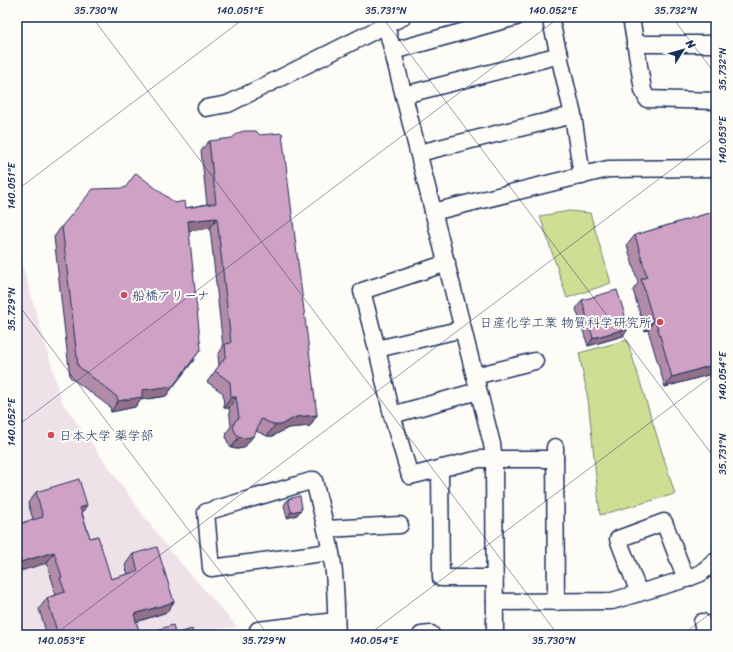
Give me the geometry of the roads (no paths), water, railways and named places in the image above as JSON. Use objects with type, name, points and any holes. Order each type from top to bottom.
[{"type":"street","points":[[206,108],[228,104],[385,21],[404,17]]},
{"type":"street","points":[[393,51],[516,17]]},
{"type":"street","points":[[550,17],[573,115],[582,176]]},
{"type":"street","points":[[631,17],[643,90],[648,99],[716,101]]},
{"type":"street","points":[[385,21],[492,444],[494,460],[494,578],[496,635]]},
{"type":"street","points":[[635,44],[716,44]]},
{"type":"street","points":[[404,95],[560,55]]},
{"type":"street","points":[[419,153],[573,115]]},
{"type":"street","points":[[434,212],[608,169],[716,168]]},
{"type":"street","points":[[446,263],[362,290],[392,415],[410,476],[479,459],[494,460],[555,453],[556,602]]},
{"type":"street","points":[[377,349],[463,329]]},
{"type":"street","points":[[392,415],[534,361]]},
{"type":"street","points":[[440,468],[441,578],[494,578]]},
{"type":"street","points":[[258,630],[337,628],[334,573],[326,529],[314,480],[206,512],[211,568],[330,552]]},
{"type":"street","points":[[639,593],[618,539],[664,522],[686,579]]},
{"type":"street","points":[[326,529],[400,525]]},
{"type":"street","points":[[495,602],[612,601],[686,579],[701,573],[716,562]]},
{"type":"place","name":"船橋アリーナ","points":[[124,295]]},
{"type":"place","name":"日産化学工業 物質科学研究所","points":[[660,322]]},
{"type":"place","name":"日本大学 薬学部","points":[[51,435]]}]
